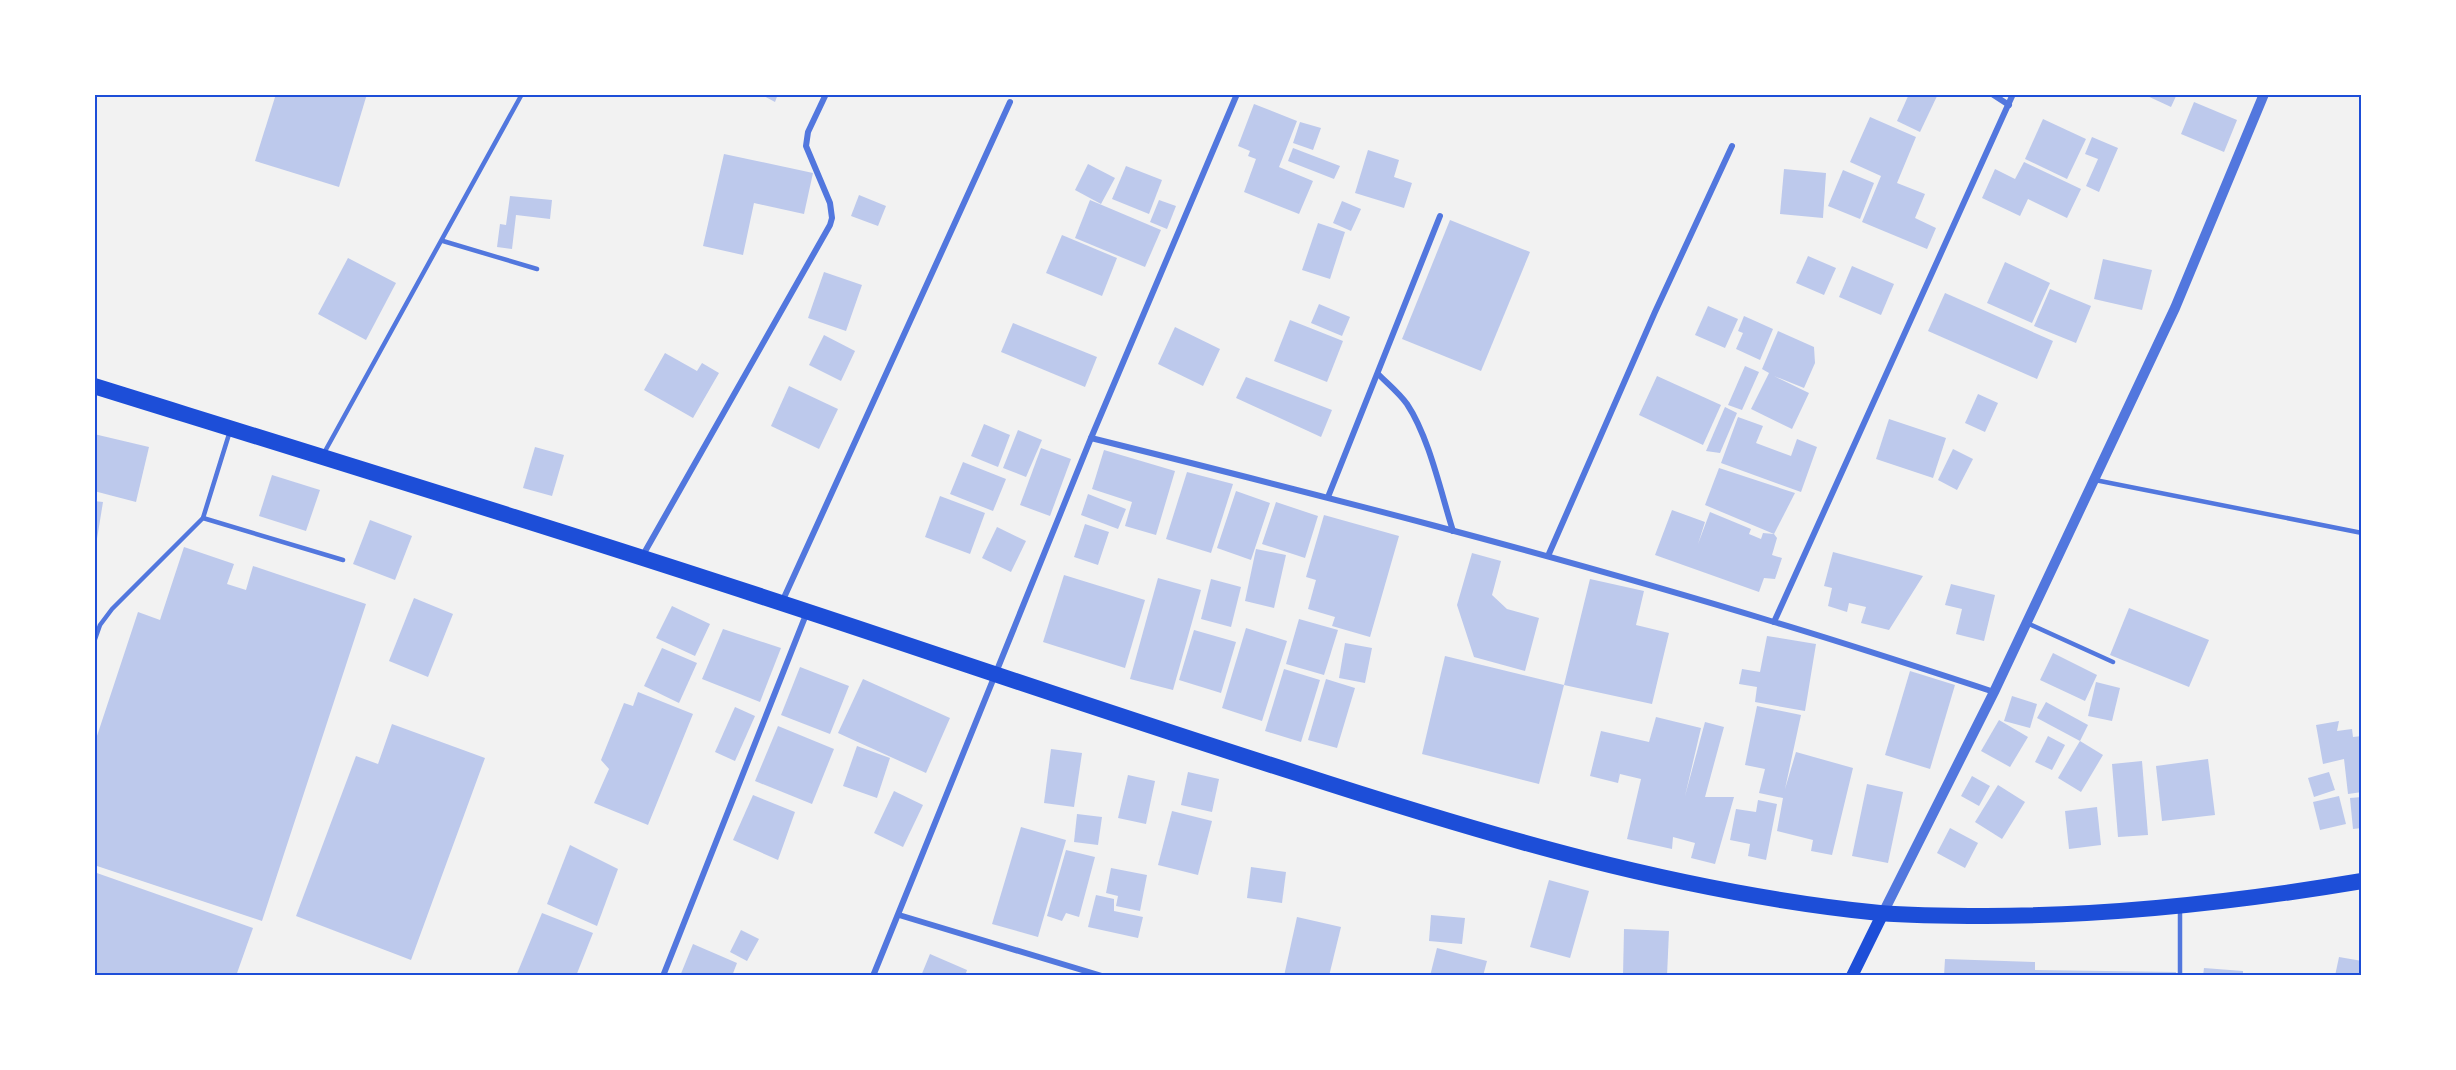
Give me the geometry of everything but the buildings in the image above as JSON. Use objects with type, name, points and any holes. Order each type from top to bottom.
[{"type":"highway","points":[[94,386],[781,602],[993,675],[1366,796],[1580,859],[1767,897],[1883,913],[2039,916],[2180,907],[2361,881]]},
{"type":"main road","points":[[1852,975],[1883,913]]},
{"type":"street","points":[[641,558],[830,225],[832,218],[830,203],[817,169],[807,154],[806,147],[808,132],[826,94]]},
{"type":"street","points":[[873,975],[993,675],[1237,94]]},
{"type":"street","points":[[1992,94],[2009,105]]},
{"type":"street","points":[[1774,622],[2013,94]]},
{"type":"street","points":[[1883,913],[1994,692],[2095,480],[2175,308],[2264,94]]},
{"type":"street","points":[[781,602],[1010,102]]},
{"type":"street","points":[[1548,556],[1655,312],[1732,146]]},
{"type":"street","points":[[1328,497],[1440,216]]},
{"type":"street","points":[[1378,374],[1407,405],[1417,424],[1453,531]]},
{"type":"street","points":[[1091,438],[1328,497],[1548,556],[1774,622],[1994,692]]},
{"type":"street","points":[[663,975],[808,611]]},
{"type":"street","points":[[898,915],[1102,975]]},
{"type":"lane","points":[[321,458],[443,241],[522,94]]},
{"type":"lane","points":[[443,241],[537,269]]},
{"type":"lane","points":[[94,642],[100,625],[112,609],[203,518],[231,429]]},
{"type":"lane","points":[[2095,480],[2361,533]]},
{"type":"lane","points":[[203,518],[343,560]]},
{"type":"lane","points":[[2027,623],[2113,662]]},
{"type":"lane","points":[[2180,907],[2180,975]]}]
